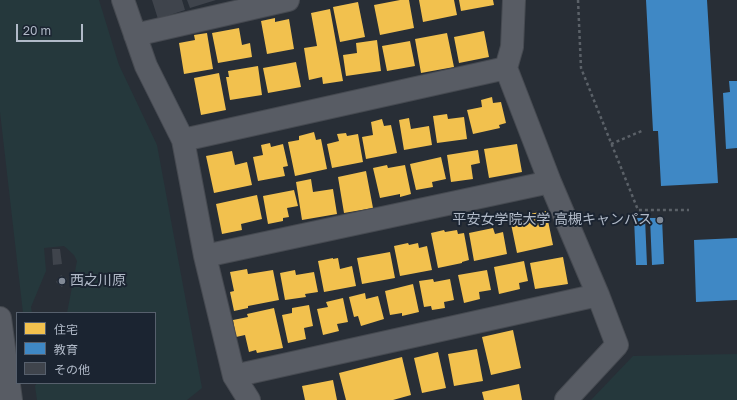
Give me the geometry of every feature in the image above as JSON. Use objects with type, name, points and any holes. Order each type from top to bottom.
[{"type":"street","points":[[123,0],[146,66],[183,140],[205,256],[234,376],[249,400]]},
{"type":"street","points":[[135,35],[234,6],[288,0]]},
{"type":"street","points":[[514,0],[512,47],[506,68],[550,182],[598,295],[617,346],[566,400]]},
{"type":"street","points":[[183,140],[506,68]]},
{"type":"street","points":[[205,256],[550,182]]},
{"type":"street","points":[[234,376],[598,295]]},
{"type":"street","points":[[0,318],[7,397]]},
{"type":"path","points":[[578,0],[581,68],[638,210],[689,210]]},
{"type":"path","points":[[612,144],[644,130]]},
{"type":"green space","points":[[0,0],[99,0],[119,65],[157,145],[202,388],[187,400],[37,400],[35,386],[36,384],[156,384],[156,312],[67,312],[77,261],[74,255],[64,246],[44,248],[46,271],[31,307],[32,312],[23,312],[0,112]]},
{"type":"green space","points":[[737,354],[737,400],[591,400],[633,356]]},
{"type":"building: 住宅","points":[[400,0],[409,0],[414,28],[380,35],[374,5]]},
{"type":"building: 住宅","points":[[419,0],[454,0],[457,15],[423,22]]},
{"type":"building: 住宅","points":[[459,0],[493,0],[494,5],[461,11]]},
{"type":"building: 住宅","points":[[358,2],[365,37],[340,42],[333,7]]},
{"type":"building: 住宅","points":[[330,9],[343,81],[323,84],[322,77],[309,80],[304,48],[317,46],[311,13]]},
{"type":"building: 住宅","points":[[275,18],[275,22],[289,19],[294,49],[267,54],[261,21]]},
{"type":"building: 住宅","points":[[239,28],[242,45],[250,43],[252,57],[218,63],[212,33]]},
{"type":"building: 住宅","points":[[484,31],[489,57],[459,63],[454,37]]},
{"type":"building: 住宅","points":[[207,33],[213,69],[184,74],[179,43],[195,40],[194,35]]},
{"type":"building: 住宅","points":[[447,33],[454,67],[421,73],[415,39]]},
{"type":"building: 住宅","points":[[377,40],[381,71],[346,76],[343,55],[357,53],[356,43]]},
{"type":"building: 住宅","points":[[410,41],[415,66],[387,71],[382,46]]},
{"type":"building: 住宅","points":[[296,62],[301,87],[268,93],[263,68]]},
{"type":"building: 住宅","points":[[258,66],[262,95],[230,100],[226,77],[229,77],[228,71]]},
{"type":"building: 住宅","points":[[219,73],[226,110],[201,115],[194,78]]},
{"type":"building: 住宅","points":[[492,97],[493,103],[501,102],[506,123],[499,125],[500,128],[473,134],[467,110],[482,107],[481,100]]},
{"type":"building: 住宅","points":[[447,114],[448,119],[464,117],[467,139],[437,143],[433,116]]},
{"type":"building: 住宅","points":[[409,118],[411,129],[429,126],[432,145],[404,150],[399,120]]},
{"type":"building: 住宅","points":[[382,119],[384,126],[391,125],[397,153],[366,159],[362,137],[373,135],[371,122]]},
{"type":"building: 住宅","points":[[314,132],[316,140],[321,139],[327,169],[295,176],[288,142],[299,140],[299,136]]},
{"type":"building: 住宅","points":[[346,133],[347,136],[358,134],[363,162],[332,168],[327,144],[339,141],[337,134]]},
{"type":"building: 住宅","points":[[270,143],[271,147],[283,144],[288,166],[283,167],[285,176],[258,181],[253,157],[263,155],[261,145]]},
{"type":"building: 住宅","points":[[517,144],[522,172],[489,178],[484,149]]},
{"type":"building: 住宅","points":[[478,150],[480,163],[471,165],[473,179],[451,182],[447,155]]},
{"type":"building: 住宅","points":[[232,151],[235,165],[247,162],[252,185],[214,193],[206,156]]},
{"type":"building: 住宅","points":[[441,157],[446,179],[432,182],[433,187],[416,190],[410,164]]},
{"type":"building: 住宅","points":[[387,165],[388,168],[405,165],[411,194],[400,197],[400,194],[380,198],[373,168]]},
{"type":"building: 住宅","points":[[366,171],[373,208],[344,213],[338,177]]},
{"type":"building: 住宅","points":[[311,179],[313,192],[333,189],[337,214],[302,220],[296,182]]},
{"type":"building: 住宅","points":[[294,190],[298,206],[287,208],[289,217],[283,218],[283,221],[268,224],[263,196]]},
{"type":"building: 住宅","points":[[257,195],[262,219],[241,224],[242,230],[222,234],[216,204]]},
{"type":"building: 住宅","points":[[546,211],[553,245],[517,253],[511,224],[530,220],[529,214]]},
{"type":"building: 住宅","points":[[493,228],[495,234],[503,232],[507,254],[474,261],[469,233]]},
{"type":"building: 住宅","points":[[444,230],[445,232],[457,230],[458,234],[464,233],[469,260],[438,268],[431,233]]},
{"type":"building: 住宅","points":[[408,243],[409,245],[418,243],[419,248],[427,246],[432,270],[400,276],[394,246]]},
{"type":"building: 住宅","points":[[390,252],[395,278],[362,284],[357,258]]},
{"type":"building: 住宅","points":[[563,257],[568,284],[535,289],[530,263]]},
{"type":"building: 住宅","points":[[338,258],[340,269],[352,266],[356,286],[324,292],[318,261]]},
{"type":"building: 住宅","points":[[524,261],[528,281],[519,283],[520,289],[499,294],[494,267]]},
{"type":"building: 住宅","points":[[247,269],[248,274],[273,270],[279,300],[248,306],[248,308],[234,311],[230,292],[234,291],[230,272]]},
{"type":"building: 住宅","points":[[295,270],[296,275],[314,272],[318,292],[305,294],[306,297],[285,300],[280,273]]},
{"type":"building: 住宅","points":[[487,270],[491,290],[479,292],[480,299],[464,303],[458,275]]},
{"type":"building: 住宅","points":[[433,279],[434,282],[450,279],[454,300],[444,302],[445,308],[432,310],[431,306],[424,307],[419,281]]},
{"type":"building: 住宅","points":[[413,284],[419,312],[402,316],[402,313],[390,315],[385,291]]},
{"type":"building: 住宅","points":[[365,293],[366,299],[378,296],[384,319],[361,326],[358,316],[354,317],[349,297]]},
{"type":"building: 住宅","points":[[343,298],[348,322],[337,324],[339,331],[323,335],[317,309],[328,307],[326,302]]},
{"type":"building: 住宅","points":[[309,305],[313,326],[304,328],[306,339],[288,343],[282,315],[292,313],[292,308]]},
{"type":"building: 住宅","points":[[274,308],[283,348],[257,353],[256,350],[249,352],[245,335],[236,337],[233,320],[248,317],[247,314]]},
{"type":"building: 住宅","points":[[513,330],[521,368],[491,375],[482,337]]},
{"type":"building: 住宅","points":[[477,349],[483,381],[454,386],[448,354]]},
{"type":"building: 住宅","points":[[438,352],[446,388],[422,393],[414,358]]},
{"type":"building: 住宅","points":[[402,357],[411,395],[393,400],[346,400],[339,373]]},
{"type":"building: 住宅","points":[[333,380],[337,400],[305,400],[302,386]]},
{"type":"building: 住宅","points":[[519,384],[522,400],[484,400],[482,392]]},
{"type":"building: 教育","points":[[646,0],[707,0],[718,183],[661,186],[658,131],[653,131]]},
{"type":"building: 教育","points":[[729,81],[737,81],[737,148],[726,149],[723,93],[730,92]]},
{"type":"building: 教育","points":[[634,218],[645,218],[647,265],[636,265]]},
{"type":"building: 教育","points":[[650,218],[662,218],[664,264],[652,265]]},
{"type":"building: 教育","points":[[737,238],[737,300],[696,302],[694,240]]},
{"type":"building: その他","points":[[152,0],[182,0],[185,10],[158,19]]},
{"type":"building: その他","points":[[187,0],[216,0],[190,8]]},
{"type":"building: その他","points":[[52,249],[60,249],[62,264],[53,265]]},
{"type":"building: その他","name":"西之川原","points":[[61,275],[67,279],[62,287],[56,282]]},
{"type":"place","name":"平安女学院大学 高槻キャンパス","points":[[660,220]]},
{"type":"place","name":"西之川原","points":[[62,281]]}]
